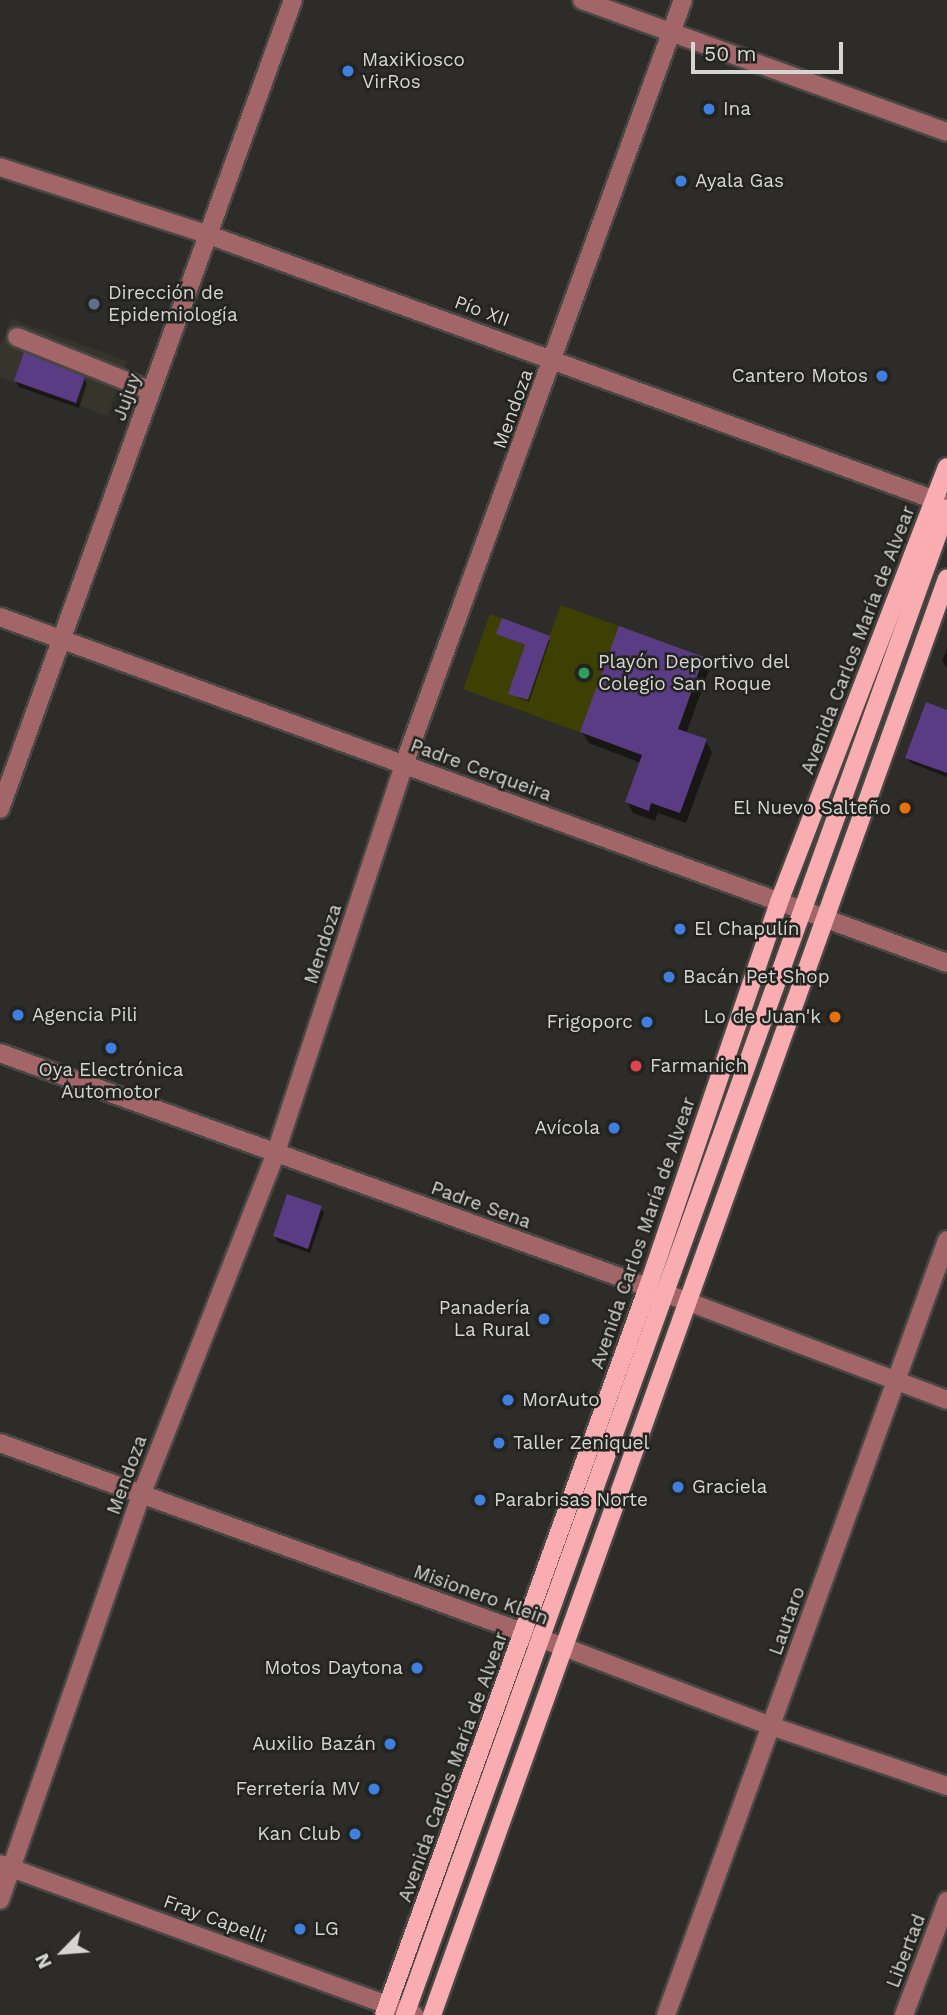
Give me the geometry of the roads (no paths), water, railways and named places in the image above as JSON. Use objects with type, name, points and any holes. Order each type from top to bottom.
[{"type":"main road","name":"Avenida Carlos María de Alvear","points":[[386,2010],[532,1636],[656,1290],[802,910],[943,504],[947,467]]},
{"type":"main road","name":"Avenida Carlos María de Alvear","points":[[656,1290],[779,902],[943,504]]},
{"type":"main road","points":[[432,2015],[947,578]]},
{"type":"main road","name":"Avenida Carlos María de Alvear","points":[[409,2014],[532,1636]]},
{"type":"street","name":"Jujuy","points":[[0,809],[293,0]]},
{"type":"street","points":[[582,0],[947,132]]},
{"type":"street","name":"Mendoza","points":[[0,1900],[5,1866],[142,1493],[275,1152],[404,764],[554,360],[683,0]]},
{"type":"street","name":"Pío XII","points":[[0,167],[209,235],[943,504]]},
{"type":"street","points":[[17,337],[151,391]]},
{"type":"street","name":"Padre Cerqueira","points":[[0,617],[947,963]]},
{"type":"street","name":"Padre Sena","points":[[0,1053],[689,1302],[896,1383],[947,1400]]},
{"type":"street","name":"Lautaro","points":[[666,2015],[947,1240]]},
{"type":"street","name":"Misionero Klein","points":[[0,1443],[564,1647],[771,1726],[947,1786]]},
{"type":"street","name":"Fray Capelli","points":[[5,1866],[386,2010],[409,2014]]},
{"type":"street","name":"Libertad","points":[[904,2015],[947,1901]]},
{"type":"place","name":"MaxiKiosco VirRos","points":[[348,71]]},
{"type":"place","name":"Ina","points":[[709,109]]},
{"type":"place","name":"Ayala Gas","points":[[681,181]]},
{"type":"place","name":"Dirección de Epidemiología","points":[[94,304]]},
{"type":"place","name":"Cantero Motos","points":[[882,376]]},
{"type":"place","name":"Playón Deportivo del Colegio San Roque","points":[[584,673]]},
{"type":"place","name":"El Nuevo Salteño","points":[[905,808]]},
{"type":"place","name":"El Chapulín","points":[[680,929]]},
{"type":"place","name":"Bacán Pet Shop","points":[[669,977]]},
{"type":"place","name":"Agencia Pili","points":[[18,1015]]},
{"type":"place","name":"Lo de Juan'k","points":[[835,1017]]},
{"type":"place","name":"Frigoporc","points":[[647,1022]]},
{"type":"place","name":"Oya Electrónica Automotor","points":[[111,1048]]},
{"type":"place","name":"Farmanich","points":[[636,1066]]},
{"type":"place","name":"Avícola","points":[[614,1128]]},
{"type":"place","name":"Panadería La Rural","points":[[544,1319]]},
{"type":"place","name":"MorAuto","points":[[508,1400]]},
{"type":"place","name":"Taller Zeniquel","points":[[499,1443]]},
{"type":"place","name":"Graciela","points":[[678,1487]]},
{"type":"place","name":"Parabrisas Norte","points":[[480,1500]]},
{"type":"place","name":"Motos Daytona","points":[[417,1668]]},
{"type":"place","name":"Auxilio Bazán","points":[[390,1744]]},
{"type":"place","name":"Ferretería MV","points":[[374,1789]]},
{"type":"place","name":"Kan Club","points":[[355,1834]]},
{"type":"place","name":"LG","points":[[300,1929]]}]
